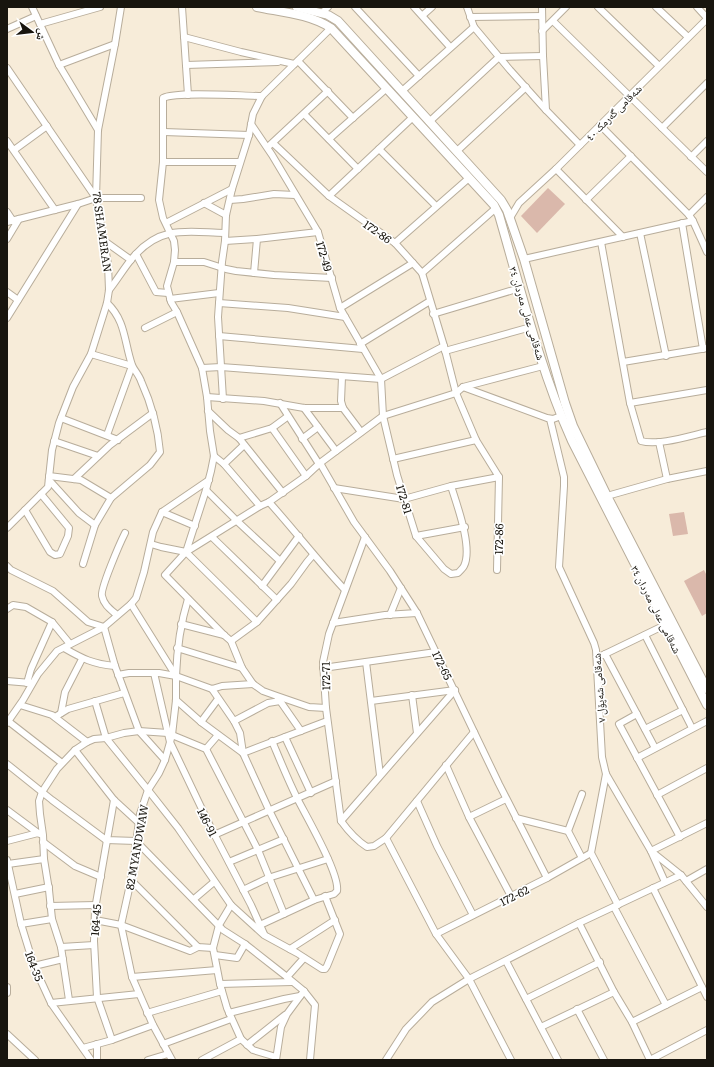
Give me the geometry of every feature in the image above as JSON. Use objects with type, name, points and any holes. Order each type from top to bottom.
[{"type":"main road","name":"شەقامی عەلی مەردان ٣٤","points":[[257,7],[310,18],[331,28],[496,208],[531,327],[561,416],[572,441],[707,705]]},
{"type":"main road","name":"شەقامی عەلی مەردان ٣٤","points":[[298,7],[325,10],[338,21],[495,193],[507,210],[524,259],[569,415],[607,496],[707,689]]},
{"type":"main road","points":[[520,286],[530,281]]},
{"type":"main road","points":[[524,299],[534,296]]},
{"type":"street","points":[[32,7],[59,65],[98,130]]},
{"type":"street","points":[[40,24],[100,7]]},
{"type":"street","name":"78 SHAMERAN","points":[[7,528],[48,487],[52,450],[61,418],[73,387],[91,354],[107,303],[109,290],[108,264],[96,198],[98,130],[121,7]]},
{"type":"street","points":[[182,7],[188,95]]},
{"type":"street","points":[[355,7],[419,76]]},
{"type":"street","points":[[414,7],[450,47]]},
{"type":"street","points":[[423,16],[432,7]]},
{"type":"street","points":[[467,7],[474,27],[546,110],[580,145]]},
{"type":"street","points":[[542,7],[546,110]]},
{"type":"street","points":[[542,31],[566,7]]},
{"type":"street","points":[[598,7],[659,66]]},
{"type":"street","points":[[656,7],[688,37]]},
{"type":"street","points":[[697,7],[707,19]]},
{"type":"street","points":[[7,29],[36,16]]},
{"type":"street","points":[[470,17],[542,16]]},
{"type":"street","name":"شەقامی گەرمک ٤٠","points":[[507,210],[519,203],[556,169],[707,19]]},
{"type":"street","points":[[552,21],[707,172]]},
{"type":"street","points":[[402,91],[474,27]]},
{"type":"street","points":[[223,399],[219,336],[219,293],[225,241],[224,233],[226,215],[232,189],[249,135],[252,114],[262,96],[331,28]]},
{"type":"street","points":[[184,37],[284,62]]},
{"type":"street","points":[[59,65],[115,44]]},
{"type":"street","points":[[241,52],[241,63]]},
{"type":"street","points":[[429,122],[499,57],[543,56]]},
{"type":"street","points":[[186,65],[296,62],[328,91],[353,118]]},
{"type":"street","points":[[7,68],[96,198]]},
{"type":"street","points":[[662,128],[707,83]]},
{"type":"street","points":[[457,151],[526,87]]},
{"type":"street","points":[[329,139],[387,88]]},
{"type":"street","points":[[268,148],[328,91]]},
{"type":"street","points":[[186,552],[209,480],[214,456],[202,368],[169,296],[167,286],[174,262],[174,241],[163,218],[159,200],[163,162],[163,98],[168,95],[262,96]]},
{"type":"street","points":[[304,114],[358,169]]},
{"type":"street","points":[[329,196],[413,117]]},
{"type":"street","name":"172-49","points":[[251,124],[268,148],[318,232],[340,308],[381,379]]},
{"type":"street","points":[[600,125],[691,218],[705,240],[707,252]]},
{"type":"street","points":[[14,150],[47,126]]},
{"type":"street","points":[[164,132],[249,135]]},
{"type":"street","points":[[7,141],[55,210]]},
{"type":"street","points":[[691,157],[707,141]]},
{"type":"street","name":"172-86","points":[[272,143],[329,196],[395,243],[422,273],[433,314],[445,349],[456,393],[476,440],[499,477],[497,570]]},
{"type":"street","points":[[379,149],[436,206]]},
{"type":"street","points":[[586,200],[631,156]]},
{"type":"street","points":[[163,162],[240,162]]},
{"type":"street","points":[[556,169],[623,237]]},
{"type":"street","points":[[395,243],[469,178]]},
{"type":"street","points":[[166,223],[232,189]]},
{"type":"street","points":[[230,200],[274,194],[296,195]]},
{"type":"street","points":[[524,259],[682,223],[691,218],[707,197]]},
{"type":"street","points":[[13,221],[96,198],[140,198]]},
{"type":"street","name":"شەقامی گەرمک ٤٠","points":[[510,218],[519,203]]},
{"type":"street","points":[[7,318],[78,204]]},
{"type":"street","points":[[204,204],[226,215]]},
{"type":"street","points":[[422,273],[496,208]]},
{"type":"street","points":[[7,212],[13,221]]},
{"type":"street","points":[[7,239],[13,221]]},
{"type":"street","points":[[623,362],[666,356],[705,348],[682,223]]},
{"type":"street","points":[[225,241],[318,232]]},
{"type":"street","points":[[109,290],[136,254],[147,243],[158,236],[170,233],[224,233]]},
{"type":"street","points":[[640,233],[666,356]]},
{"type":"street","points":[[254,273],[257,239]]},
{"type":"street","points":[[104,240],[131,260]]},
{"type":"street","points":[[601,242],[630,403],[641,441],[648,443],[660,442],[707,432]]},
{"type":"street","points":[[136,254],[156,292],[169,296],[219,293]]},
{"type":"street","points":[[174,262],[204,262],[222,268],[254,273],[332,278]]},
{"type":"street","points":[[340,308],[413,263]]},
{"type":"street","points":[[433,314],[520,286]]},
{"type":"street","points":[[7,292],[18,300]]},
{"type":"street","points":[[219,336],[361,346],[430,301]]},
{"type":"street","points":[[83,564],[95,525],[111,498],[150,465],[160,452],[159,438],[153,413],[141,380],[132,366],[125,335],[116,311],[107,303]]},
{"type":"street","points":[[219,303],[288,308],[345,317]]},
{"type":"street","points":[[145,328],[177,312]]},
{"type":"street","points":[[202,368],[221,367],[381,379],[445,349],[531,327]]},
{"type":"street","points":[[91,354],[132,366]]},
{"type":"street","points":[[107,435],[132,366]]},
{"type":"street","points":[[326,708],[309,707],[278,699],[253,684],[242,668],[231,640],[224,635],[165,575],[186,552],[260,506],[269,502],[306,476],[336,451],[383,416],[456,393],[463,387],[544,366]]},
{"type":"street","points":[[342,377],[341,401],[343,408],[362,432]]},
{"type":"street","name":"172-81","points":[[381,379],[383,416],[393,459],[416,536],[444,569],[451,574],[458,573],[464,566],[466,554],[464,528]]},
{"type":"street","points":[[463,387],[550,419],[561,416]]},
{"type":"street","points":[[630,403],[707,390]]},
{"type":"street","points":[[207,398],[264,401],[304,408],[343,408]]},
{"type":"street","name":"172-65","points":[[280,403],[287,417],[320,464],[354,522],[417,613],[506,799],[547,878]]},
{"type":"street","points":[[304,408],[336,451]]},
{"type":"street","points":[[208,411],[239,438],[283,492]]},
{"type":"street","points":[[74,479],[98,456],[153,413]]},
{"type":"street","points":[[239,438],[272,428],[287,417]]},
{"type":"street","points":[[61,418],[118,440]]},
{"type":"street","name":"شەقامی شەپۆل ٧","points":[[550,419],[564,477],[559,567],[594,642],[597,657],[602,758],[606,774],[651,851],[681,875],[707,907]]},
{"type":"street","points":[[302,439],[318,427]]},
{"type":"street","points":[[272,428],[306,476]]},
{"type":"street","points":[[393,459],[476,440]]},
{"type":"street","points":[[54,441],[98,456]]},
{"type":"street","points":[[660,442],[668,478]]},
{"type":"street","points":[[224,464],[244,445]]},
{"type":"street","points":[[214,456],[224,464],[260,506]]},
{"type":"street","points":[[607,496],[668,478],[707,471]]},
{"type":"street","points":[[334,488],[404,499],[451,486],[499,477]]},
{"type":"street","points":[[49,478],[82,480],[111,498]]},
{"type":"street","points":[[49,478],[79,513],[95,525]]},
{"type":"street","points":[[62,763],[8,722],[20,705],[30,683],[57,651],[104,628],[136,598],[153,532],[162,512],[209,480]]},
{"type":"street","points":[[416,536],[464,528],[451,486]]},
{"type":"street","points":[[206,490],[280,561]]},
{"type":"street","points":[[25,510],[50,552],[55,555],[60,554],[68,536],[69,528],[41,494]]},
{"type":"street","points":[[269,502],[299,536],[313,555],[345,590]]},
{"type":"street","points":[[162,512],[195,526]]},
{"type":"street","points":[[117,615],[105,604],[101,595],[106,578],[125,533]]},
{"type":"street","points":[[262,586],[299,536]]},
{"type":"street","name":"172-71","points":[[341,821],[327,721],[323,668],[324,655],[333,623],[365,536]]},
{"type":"street","points":[[212,537],[277,600]]},
{"type":"street","points":[[150,544],[186,552],[257,622]]},
{"type":"street","points":[[231,640],[257,622],[292,584],[313,555]]},
{"type":"street","points":[[8,570],[53,591],[88,622],[104,628]]},
{"type":"street","points":[[390,615],[401,588]]},
{"type":"street","name":"82 MYANDWAW","points":[[172,1060],[153,1026],[132,977],[121,925],[131,880],[138,822],[148,790],[165,760],[170,737],[176,700],[177,648],[181,624],[188,599]]},
{"type":"street","points":[[131,604],[176,676]]},
{"type":"street","points":[[7,609],[13,605],[26,608],[52,622],[70,644]]},
{"type":"street","points":[[333,623],[390,615],[417,613]]},
{"type":"street","points":[[30,683],[30,669],[52,622]]},
{"type":"street","points":[[181,624],[224,635]]},
{"type":"street","points":[[597,657],[665,625]]},
{"type":"street","points":[[104,628],[118,675],[139,731],[165,760]]},
{"type":"street","points":[[645,635],[692,728]]},
{"type":"street","points":[[64,648],[82,659],[98,665],[115,666]]},
{"type":"street","points":[[177,648],[242,668]]},
{"type":"street","points":[[323,668],[436,652]]},
{"type":"street","points":[[605,654],[655,748]]},
{"type":"street","points":[[61,713],[65,692],[82,659]]},
{"type":"street","points":[[366,662],[380,775]]},
{"type":"street","points":[[118,675],[129,673],[154,673],[176,676],[212,689],[222,686],[253,684]]},
{"type":"street","name":"146-91","points":[[154,673],[170,737],[214,835],[229,862],[264,935]]},
{"type":"street","points":[[7,681],[30,683]]},
{"type":"street","points":[[212,689],[234,721],[240,733],[243,753],[269,810],[314,900]]},
{"type":"street","points":[[371,701],[455,690]]},
{"type":"street","points":[[455,690],[341,821],[356,840],[367,847],[374,846],[386,838],[474,732]]},
{"type":"street","points":[[55,717],[68,709],[124,692]]},
{"type":"street","points":[[412,696],[417,733]]},
{"type":"street","points":[[201,722],[218,699]]},
{"type":"street","points":[[234,721],[278,699]]},
{"type":"street","points":[[278,699],[301,731]]},
{"type":"street","points":[[176,700],[201,722],[243,753]]},
{"type":"street","points":[[94,701],[106,738],[178,828],[231,906],[264,935],[322,969],[325,969],[340,934],[325,896]]},
{"type":"street","points":[[20,705],[55,717],[86,742]]},
{"type":"street","points":[[645,729],[683,710]]},
{"type":"street","points":[[637,714],[619,724],[680,837]]},
{"type":"street","points":[[243,753],[327,721]]},
{"type":"street","points":[[637,758],[707,721]]},
{"type":"street","points":[[69,1000],[61,947],[52,919],[50,906],[49,887],[41,837],[39,801],[42,792],[56,769],[75,750],[86,742],[94,739],[139,731],[170,737],[206,749],[258,850],[268,878],[284,914]]},
{"type":"street","points":[[206,749],[218,735]]},
{"type":"street","points":[[285,737],[311,793]]},
{"type":"street","points":[[260,925],[314,900],[334,894],[337,891],[338,886],[328,859],[297,799],[272,741]]},
{"type":"street","points":[[75,750],[114,800],[138,822]]},
{"type":"street","points":[[7,764],[106,840],[136,841],[223,930],[245,944],[287,977],[302,994],[316,1005],[310,1060]]},
{"type":"street","points":[[446,765],[469,817],[511,896]]},
{"type":"street","points":[[657,795],[707,768]]},
{"type":"street","points":[[606,774],[591,853],[666,1005]]},
{"type":"street","points":[[214,835],[336,782]]},
{"type":"street","points":[[582,794],[568,831],[582,858]]},
{"type":"street","points":[[469,817],[506,799]]},
{"type":"street","name":"164-45","points":[[112,1040],[97,997],[94,945],[96,905],[114,800]]},
{"type":"street","points":[[417,801],[437,846],[473,915]]},
{"type":"street","points":[[7,810],[75,866],[101,876]]},
{"type":"street","points":[[516,818],[568,831]]},
{"type":"street","points":[[665,882],[651,851],[707,823]]},
{"type":"street","points":[[7,841],[41,837]]},
{"type":"street","points":[[386,838],[436,934],[469,979],[511,1060]]},
{"type":"street","points":[[229,862],[284,839]]},
{"type":"street","name":"172-62","points":[[436,934],[547,878],[591,853]]},
{"type":"street","points":[[8,862],[44,859]]},
{"type":"street","points":[[243,890],[268,878],[328,859]]},
{"type":"street","name":"164-35","points":[[8,862],[21,924],[34,966],[51,1003],[91,1060]]},
{"type":"street","points":[[686,881],[707,869]]},
{"type":"street","points":[[386,1060],[406,1029],[432,1002],[469,979],[579,923],[681,875]]},
{"type":"street","points":[[131,880],[198,947]]},
{"type":"street","points":[[194,899],[214,882]]},
{"type":"street","points":[[15,894],[49,887]]},
{"type":"street","points":[[653,888],[707,997]]},
{"type":"street","points":[[50,906],[96,905]]},
{"type":"street","points":[[231,906],[219,926],[214,948],[222,991],[230,1016],[241,1039],[253,1050],[276,1059],[281,1027],[287,1014],[302,994]]},
{"type":"street","points":[[21,924],[52,919]]},
{"type":"street","points":[[95,920],[121,925],[190,951],[198,947],[214,948]]},
{"type":"street","points":[[290,949],[335,920]]},
{"type":"street","points":[[579,923],[614,992],[632,1022],[650,1060],[707,1030]]},
{"type":"street","points":[[215,955],[237,958],[245,944]]},
{"type":"street","points":[[61,947],[94,945]]},
{"type":"street","points":[[287,977],[304,958]]},
{"type":"street","points":[[34,966],[63,959]]},
{"type":"street","points":[[506,961],[558,1060]]},
{"type":"street","points":[[526,999],[600,962]]},
{"type":"street","points":[[132,977],[217,970]]},
{"type":"street","points":[[220,984],[292,982]]},
{"type":"street","points":[[7,987],[7,994]]},
{"type":"street","points":[[632,1022],[702,987]]},
{"type":"street","points":[[147,1013],[222,991]]},
{"type":"street","points":[[541,1028],[614,992]]},
{"type":"street","points":[[51,1003],[97,997],[139,994]]},
{"type":"street","points":[[163,1044],[230,1016],[302,994]]},
{"type":"street","points":[[577,1009],[604,1060]]},
{"type":"street","points":[[247,1045],[287,1014]]},
{"type":"street","points":[[83,1048],[153,1026]]},
{"type":"street","points":[[7,1034],[35,1060]]},
{"type":"street","points":[[202,1060],[241,1039]]},
{"type":"street","points":[[97,1060],[98,1044]]},
{"type":"street","points":[[391,1052],[394,1060]]},
{"type":"street","points":[[148,1060],[168,1054]]},
{"type":"street","points":[[262,1060],[269,1055]]},
{"type":"shaded area","points":[[548,188],[565,204],[537,233],[521,216]]},
{"type":"shaded area","points":[[684,512],[688,534],[673,536],[669,514]]},
{"type":"shaded area","points":[[704,570],[707,576],[707,613],[702,616],[684,581]]}]
